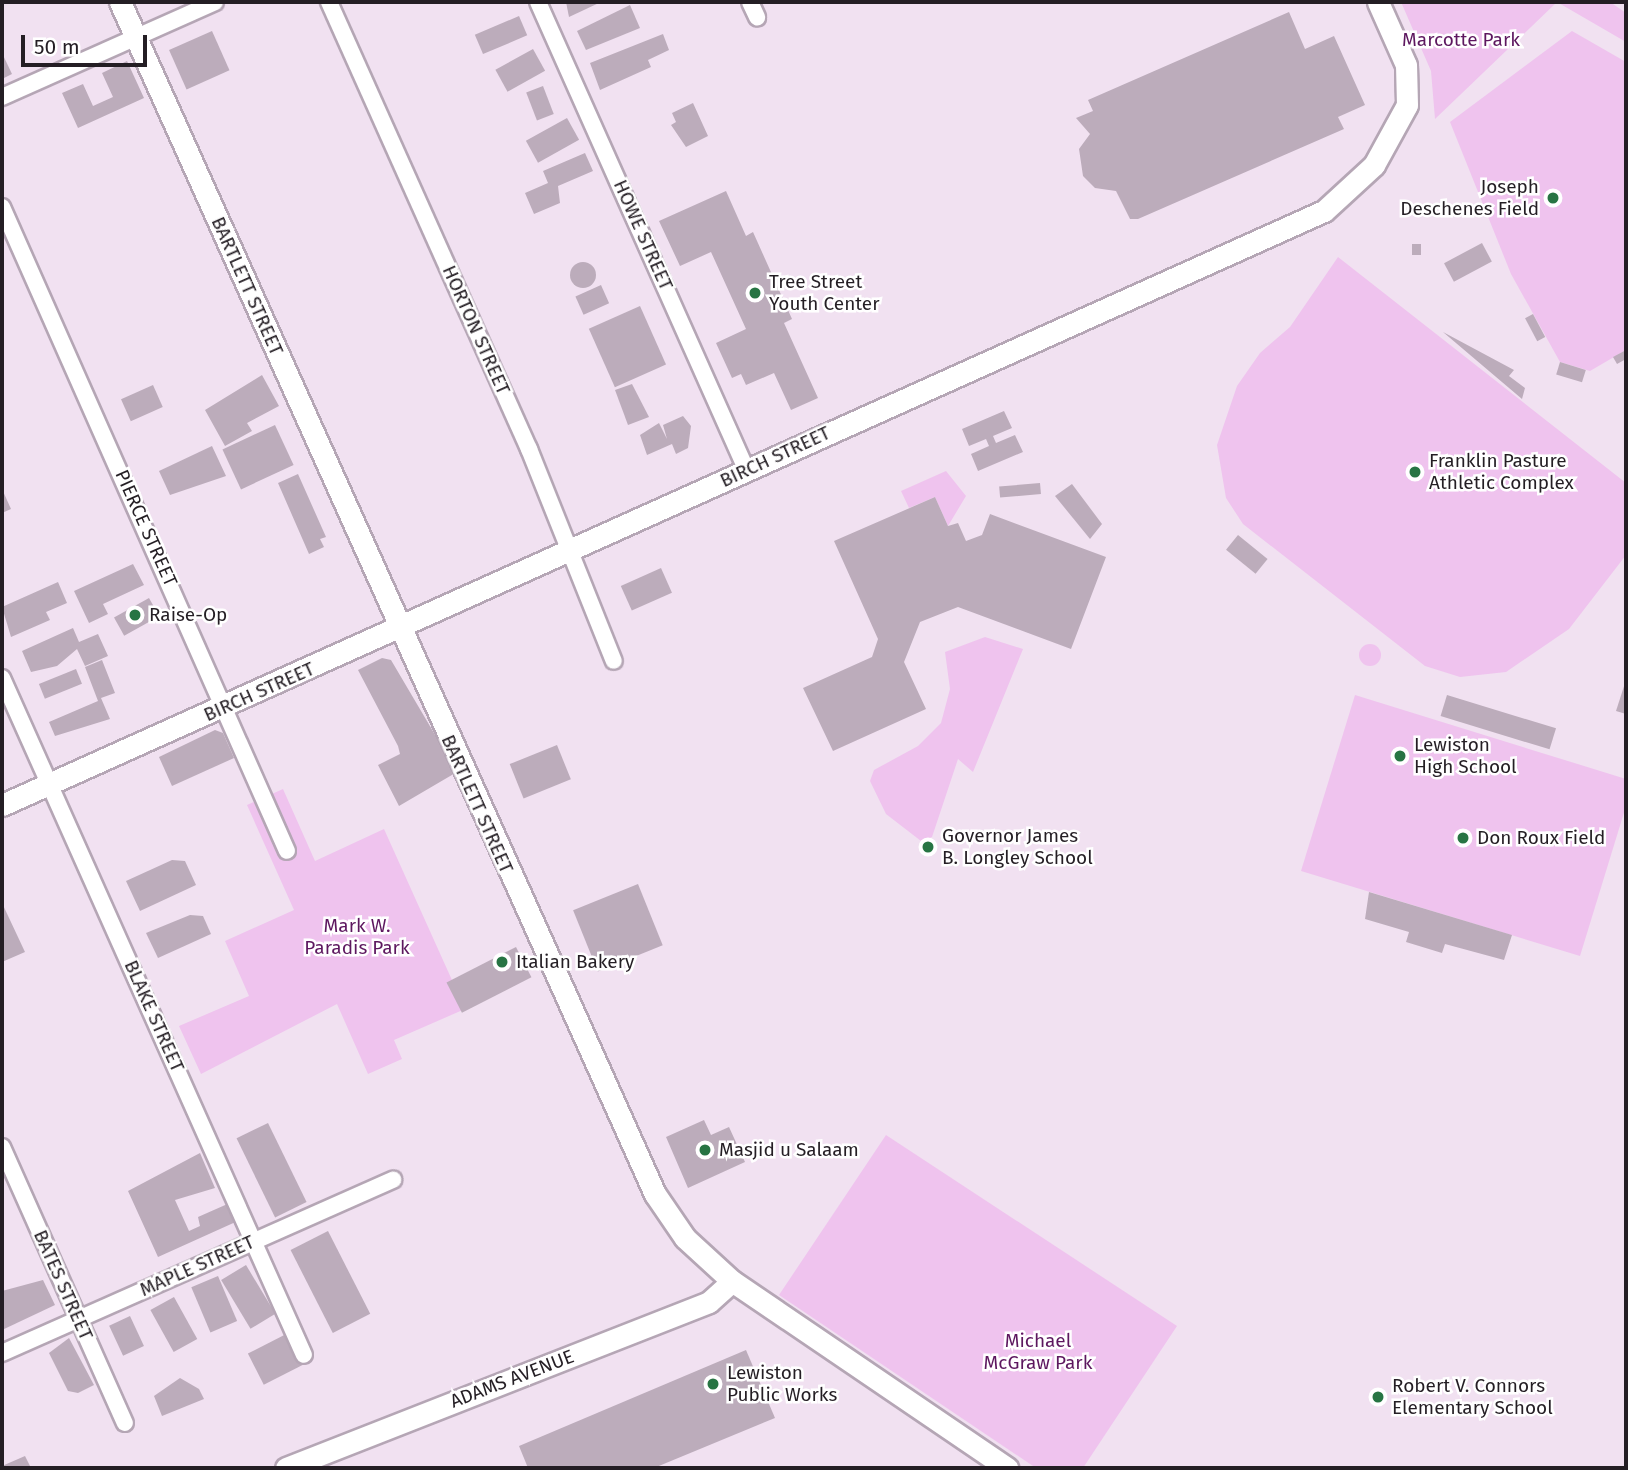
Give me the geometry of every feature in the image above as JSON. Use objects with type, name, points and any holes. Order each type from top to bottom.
[{"type":"street","name":"BARTLETT STREET","points":[[120,2],[641,1167],[685,1238],[732,1282],[1007,1468]]},
{"type":"street","points":[[2,97],[215,2]]},
{"type":"street","name":"HORTON STREET","points":[[329,2],[574,551],[614,661]]},
{"type":"street","name":"HOWE STREET","points":[[538,2],[746,469]]},
{"type":"street","name":"BIRCH STREET","points":[[2,805],[226,708],[574,551],[746,469],[1324,211],[1374,165],[1407,105],[1406,65],[1378,2]]},
{"type":"street","name":"PIERCE STREET","points":[[2,207],[288,851]]},
{"type":"street","name":"BLAKE STREET","points":[[2,678],[304,1355]]},
{"type":"street","name":"BATES STREET","points":[[2,1147],[125,1423]]},
{"type":"street","name":"MAPLE STREET","points":[[2,1353],[393,1180]]},
{"type":"street","name":"ADAMS AVENUE","points":[[286,1468],[698,1306],[732,1282]]},
{"type":"green space","name":"Marcotte Park","points":[[1401,2],[1557,2],[1435,119],[1431,71]]},
{"type":"green space","points":[[1557,2],[1610,2],[1626,13],[1626,42]]},
{"type":"green space","name":"Joseph Deschenes Field","points":[[1572,31],[1626,62],[1626,350],[1590,371],[1560,362],[1511,274],[1450,122]]},
{"type":"green space","name":"Franklin Pasture Athletic Complex","points":[[1338,257],[1626,483],[1626,555],[1569,629],[1506,672],[1460,677],[1425,666],[1243,524],[1226,498],[1217,445],[1237,386],[1260,353],[1290,327]]},
{"type":"green space","points":[[946,471],[966,496],[948,526],[935,497],[909,508],[901,491]]},
{"type":"green space","points":[[985,637],[1023,649],[973,772],[958,759],[932,837],[921,841],[886,814],[870,781],[874,770],[918,746],[941,723],[950,689],[945,652]]},
{"type":"green space","points":[[1370,644],[1378,647],[1381,655],[1378,663],[1370,666],[1362,663],[1359,655],[1362,647]]},
{"type":"green space","name":"Don Roux Field","points":[[1355,695],[1626,779],[1626,806],[1580,956],[1301,871]]},
{"type":"green space","name":"Mark W. Paradis Park","points":[[283,789],[315,861],[384,829],[465,1009],[394,1040],[402,1059],[368,1074],[337,1004],[201,1074],[179,1026],[249,996],[225,941],[294,910],[247,805]]},
{"type":"green space","name":"Michael McGraw Park","points":[[886,1135],[1177,1326],[1083,1468],[1036,1468],[779,1295]]},
{"type":"building","points":[[566,2],[601,2],[569,17]]},
{"type":"building","points":[[630,5],[640,28],[586,50],[577,31]]},
{"type":"building","points":[[1289,12],[1305,49],[1334,36],[1365,105],[1338,117],[1344,129],[1138,219],[1130,219],[1116,191],[1095,188],[1083,176],[1079,149],[1090,134],[1076,118],[1093,111],[1088,100]]},
{"type":"building","points":[[519,16],[527,35],[483,54],[475,35]]},
{"type":"building","points":[[212,31],[229,70],[187,89],[169,50]]},
{"type":"building","points":[[663,34],[669,50],[648,60],[651,67],[600,90],[590,63]]},
{"type":"building","points":[[533,49],[545,71],[508,92],[495,70]]},
{"type":"building","points":[[2,53],[12,74],[2,79]]},
{"type":"building","points":[[127,61],[144,98],[78,128],[62,93],[83,84],[93,106],[113,97],[102,73]]},
{"type":"building","points":[[543,86],[554,114],[537,120],[526,92]]},
{"type":"building","points":[[693,103],[708,136],[686,147],[671,125],[676,122],[672,113]]},
{"type":"building","points":[[567,118],[579,140],[538,163],[526,141]]},
{"type":"building","points":[[585,153],[593,171],[558,186],[560,203],[534,214],[525,193],[548,183],[543,171]]},
{"type":"building","name":"Tree Street Youth Center","points":[[726,191],[746,236],[753,232],[792,319],[784,323],[818,398],[791,410],[774,373],[746,385],[741,374],[732,378],[716,343],[746,329],[711,252],[680,266],[659,221]]},
{"type":"building","points":[[1482,243],[1492,262],[1454,282],[1444,263]]},
{"type":"building","points":[[1412,244],[1421,244],[1421,255],[1412,255]]},
{"type":"building","points":[[583,262],[592,266],[596,275],[592,284],[583,288],[574,284],[570,275],[574,266]]},
{"type":"building","points":[[601,285],[609,303],[584,315],[575,296]]},
{"type":"building","points":[[640,306],[666,364],[615,387],[589,329]]},
{"type":"building","points":[[1533,314],[1545,337],[1537,341],[1525,318]]},
{"type":"building","points":[[1443,332],[1514,370],[1509,376],[1525,388],[1522,399]]},
{"type":"building","points":[[1626,350],[1626,359],[1617,364],[1613,357]]},
{"type":"building","points":[[1560,362],[1586,370],[1582,382],[1556,374]]},
{"type":"building","points":[[262,375],[279,406],[247,423],[252,431],[225,446],[205,410]]},
{"type":"building","points":[[632,384],[649,417],[628,425],[615,390]]},
{"type":"building","points":[[153,385],[163,407],[131,421],[121,399]]},
{"type":"building","points":[[1004,411],[1012,428],[993,436],[996,443],[1015,435],[1023,452],[978,471],[971,454],[989,446],[986,439],[969,446],[962,429]]},
{"type":"building","points":[[683,416],[691,426],[688,448],[676,454],[672,444],[647,455],[640,435],[659,423],[667,439],[663,425]]},
{"type":"building","points":[[275,425],[294,465],[241,489],[222,450]]},
{"type":"building","points":[[212,446],[226,476],[170,495],[159,471]]},
{"type":"building","points":[[298,474],[326,537],[320,539],[324,547],[309,554],[278,483]]},
{"type":"building","points":[[1040,483],[1041,494],[1000,498],[999,487]]},
{"type":"building","points":[[1072,484],[1102,524],[1090,539],[1055,496]]},
{"type":"building","points":[[2,489],[11,509],[2,513]]},
{"type":"building","points":[[935,497],[948,526],[958,523],[966,541],[982,535],[990,514],[1106,557],[1071,649],[958,607],[920,622],[904,662],[926,709],[833,751],[803,688],[872,657],[878,639],[834,541]]},
{"type":"building","points":[[1238,535],[1268,559],[1256,574],[1226,550]]},
{"type":"building","points":[[133,564],[144,585],[103,604],[108,614],[89,623],[74,591]]},
{"type":"building","points":[[661,568],[672,593],[632,611],[621,586]]},
{"type":"building","points":[[58,582],[67,603],[46,612],[50,620],[11,637],[2,607]]},
{"type":"building","name":"Raise-Op","points":[[149,598],[159,616],[124,636],[114,617]]},
{"type":"building","points":[[73,628],[79,642],[98,634],[108,656],[85,666],[77,649],[57,666],[31,672],[22,651]]},
{"type":"building","points":[[382,658],[391,660],[457,772],[399,806],[378,765],[400,754],[398,746],[358,670]]},
{"type":"building","points":[[102,660],[115,693],[101,698],[110,719],[55,736],[49,722],[98,701],[85,667]]},
{"type":"building","points":[[76,669],[82,684],[45,699],[39,684]]},
{"type":"building","points":[[1626,680],[1626,714],[1616,711]]},
{"type":"building","points":[[1447,695],[1556,728],[1550,749],[1441,716]]},
{"type":"building","points":[[215,730],[223,733],[234,758],[172,786],[159,757]]},
{"type":"building","points":[[557,745],[571,779],[524,798],[510,764]]},
{"type":"building","points":[[172,860],[185,861],[196,885],[140,911],[126,881]]},
{"type":"building","points":[[638,884],[663,945],[598,971],[573,910]]},
{"type":"building","points":[[1369,892],[1512,935],[1504,960],[1445,944],[1442,953],[1406,942],[1409,932],[1365,919]]},
{"type":"building","points":[[2,903],[25,952],[2,962]]},
{"type":"building","points":[[190,915],[203,916],[211,934],[158,958],[146,933]]},
{"type":"building","name":"Italian Bakery","points":[[516,947],[531,977],[462,1013],[447,982]]},
{"type":"building","name":"Masjid u Salaam","points":[[704,1120],[711,1135],[729,1127],[745,1162],[688,1188],[666,1137]]},
{"type":"building","points":[[268,1123],[307,1202],[275,1217],[237,1138]]},
{"type":"building","points":[[200,1153],[215,1188],[175,1200],[189,1231],[200,1226],[198,1217],[232,1202],[240,1220],[158,1257],[128,1191]]},
{"type":"building","points":[[328,1231],[370,1314],[333,1333],[291,1250]]},
{"type":"building","points":[[246,1265],[275,1314],[250,1329],[221,1280]]},
{"type":"building","points":[[218,1276],[237,1321],[210,1332],[191,1287]]},
{"type":"building","points":[[43,1280],[55,1305],[2,1330],[2,1291]]},
{"type":"building","points":[[174,1297],[197,1339],[174,1352],[150,1310]]},
{"type":"building","points":[[130,1316],[144,1346],[123,1356],[109,1326]]},
{"type":"building","points":[[296,1329],[312,1360],[264,1385],[248,1354]]},
{"type":"building","points":[[69,1338],[94,1385],[78,1393],[68,1391],[49,1353]]},
{"type":"building","name":"Lewiston Public Works","points":[[746,1350],[775,1418],[654,1468],[528,1468],[519,1446]]},
{"type":"building","points":[[180,1378],[199,1389],[204,1399],[162,1416],[154,1396]]},
{"type":"building","points":[[25,1456],[31,1468],[2,1468],[2,1466]]},
{"type":"place","name":"Joseph Deschenes Field","points":[[1553,198]]},
{"type":"place","name":"Tree Street Youth Center","points":[[755,293]]},
{"type":"place","name":"Franklin Pasture Athletic Complex","points":[[1415,472]]},
{"type":"place","name":"Raise-Op","points":[[135,615]]},
{"type":"place","name":"Lewiston High School","points":[[1400,756]]},
{"type":"place","name":"Don Roux Field","points":[[1463,838]]},
{"type":"place","name":"Governor James B. Longley School","points":[[928,847]]},
{"type":"place","name":"Italian Bakery","points":[[502,962]]},
{"type":"place","name":"Masjid u Salaam","points":[[705,1150]]},
{"type":"place","name":"Lewiston Public Works","points":[[713,1384]]},
{"type":"place","name":"Robert V. Connors Elementary School","points":[[1378,1397]]}]
